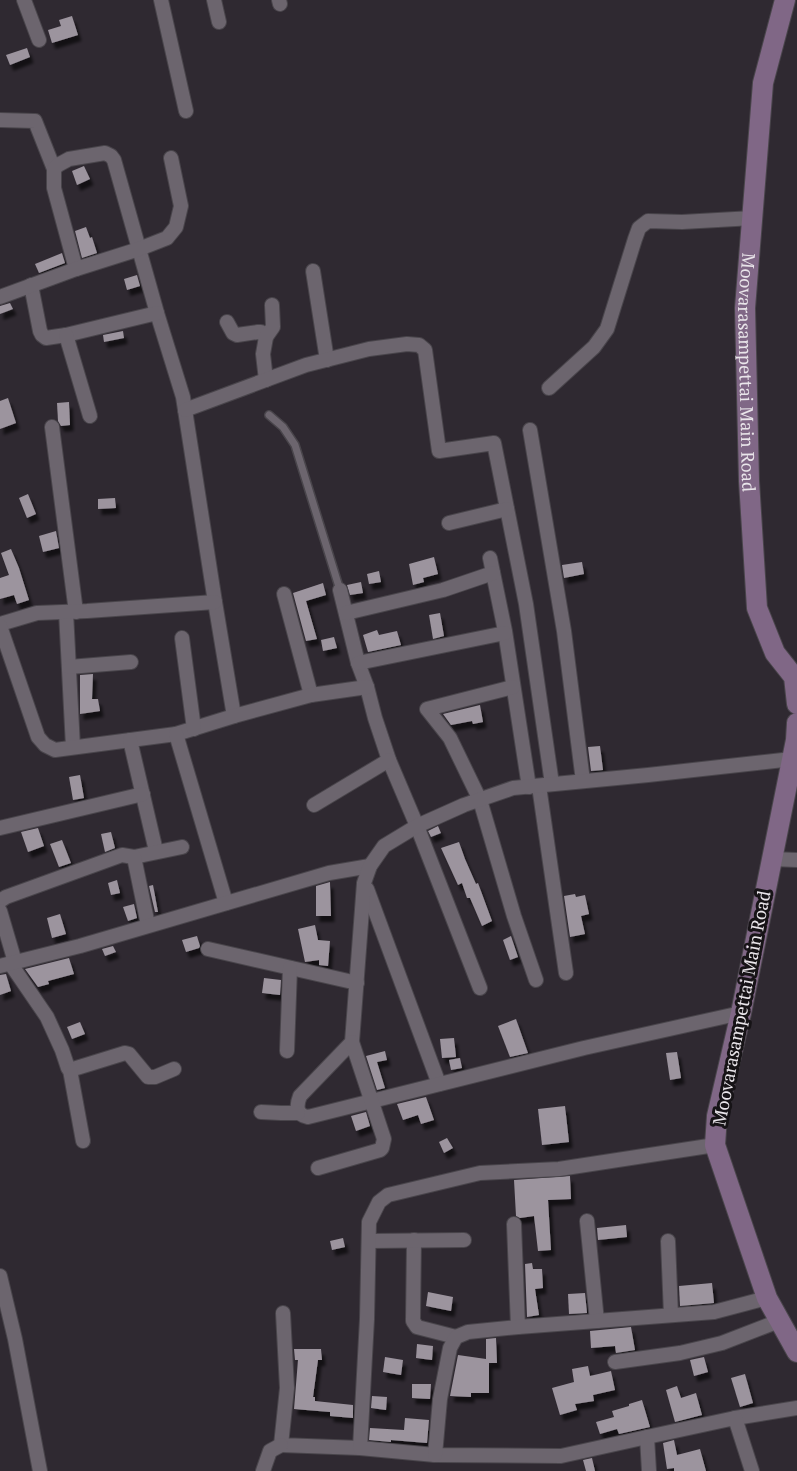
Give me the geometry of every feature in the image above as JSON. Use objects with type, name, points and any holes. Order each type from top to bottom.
[{"type":"street","points":[[24,0],[39,40]]},
{"type":"street","points":[[161,0],[186,111]]},
{"type":"street","points":[[214,0],[219,22]]},
{"type":"street","name":"Moovarasampettai Main Road","points":[[785,0],[763,83],[745,308],[748,481],[757,608],[775,653],[794,677],[797,704]]},
{"type":"street","points":[[0,120],[35,120],[54,169],[54,188],[76,269]]},
{"type":"street","points":[[54,169],[69,159],[105,153],[114,160],[183,397],[234,716]]},
{"type":"street","points":[[0,297],[167,238],[176,228],[181,206],[171,158]]},
{"type":"street","points":[[549,388],[594,347],[607,329],[635,239],[643,224],[648,221],[682,222],[753,218]]},
{"type":"street","points":[[313,271],[327,360]]},
{"type":"street","points":[[31,285],[42,335],[46,338],[157,313]]},
{"type":"street","points":[[266,380],[263,354],[266,337],[273,327],[272,305]]},
{"type":"street","points":[[227,322],[237,336],[261,332],[266,337]]},
{"type":"street","points":[[66,335],[90,416]]},
{"type":"street","points":[[185,410],[306,365],[369,349],[407,344],[418,345],[425,350],[439,451],[494,443],[526,604],[540,785],[566,973]]},
{"type":"street","points":[[52,427],[71,612],[69,667],[73,747]]},
{"type":"street","points":[[530,430],[564,631],[583,781]]},
{"type":"street","points":[[449,523],[507,509]]},
{"type":"street","points":[[490,558],[513,687],[540,785]]},
{"type":"street","points":[[346,613],[443,590],[493,573]]},
{"type":"street","points":[[340,590],[358,663],[375,718],[480,988]]},
{"type":"street","points":[[284,594],[311,695]]},
{"type":"street","points":[[215,602],[37,613],[0,625],[38,737],[45,745],[55,750],[176,734],[311,695],[367,687]]},
{"type":"street","points":[[358,663],[505,633]]},
{"type":"street","points":[[182,638],[194,729]]},
{"type":"street","points":[[69,667],[131,662]]},
{"type":"street","points":[[513,687],[427,709],[450,738],[480,800],[514,916],[536,980]]},
{"type":"street","name":"Moovarasampettai Main Road","points":[[797,723],[796,740],[741,1013],[717,1116],[715,1145],[767,1298],[797,1352]]},
{"type":"street","points":[[176,734],[226,903]]},
{"type":"street","points":[[130,740],[156,851]]},
{"type":"street","points":[[318,1168],[380,1150],[384,1139],[352,1042],[364,883],[370,866],[384,846],[417,826],[513,788],[792,759]]},
{"type":"street","points":[[314,805],[390,760]]},
{"type":"street","points":[[0,828],[142,794]]},
{"type":"street","points":[[0,901],[122,855],[134,857],[182,847]]},
{"type":"street","points":[[134,857],[148,925]]},
{"type":"street","points":[[772,860],[797,860]]},
{"type":"street","points":[[8,964],[80,946],[329,873],[370,866]]},
{"type":"street","points":[[364,883],[439,1084]]},
{"type":"street","points":[[0,911],[8,964],[47,1017],[70,1070],[83,1141]]},
{"type":"street","points":[[208,949],[357,983]]},
{"type":"street","points":[[287,1051],[290,968]]},
{"type":"street","points":[[261,1112],[298,1113],[308,1117],[584,1048],[741,1013]]},
{"type":"street","points":[[298,1113],[297,1104],[300,1096],[352,1042]]},
{"type":"street","points":[[70,1070],[125,1053],[129,1054],[148,1077],[155,1077],[174,1070]]},
{"type":"street","points":[[360,1448],[367,1319],[369,1222],[379,1202],[388,1195],[480,1173],[559,1168],[715,1145]]},
{"type":"street","points":[[587,1221],[597,1321]]},
{"type":"street","points":[[514,1224],[518,1327]]},
{"type":"street","points":[[414,1240],[413,1322],[417,1327],[456,1337],[468,1332],[518,1327],[714,1312],[767,1298]]},
{"type":"street","points":[[369,1241],[464,1240]]},
{"type":"street","points":[[668,1242],[671,1315]]},
{"type":"street","points":[[0,1276],[15,1339],[40,1471]]},
{"type":"street","points":[[281,1445],[287,1388],[283,1313]]},
{"type":"street","points":[[615,1362],[680,1353],[722,1343],[779,1321]]},
{"type":"street","points":[[435,1455],[440,1399],[450,1348],[456,1337]]},
{"type":"street","points":[[263,1471],[270,1451],[281,1445],[360,1448],[435,1455],[561,1456],[735,1418],[797,1408]]},
{"type":"street","points":[[735,1418],[752,1471]]},
{"type":"street","points":[[647,1437],[649,1471]]},
{"type":"lane","points":[[269,415],[284,427],[295,445],[340,590]]},
{"type":"building","points":[[72,16],[78,35],[52,43],[48,30],[61,26],[59,20]]},
{"type":"building","points":[[27,48],[30,57],[10,65],[6,55]]},
{"type":"building","points":[[84,166],[90,179],[77,185],[72,171]]},
{"type":"building","points":[[86,227],[97,253],[82,258],[75,231]]},
{"type":"building","points":[[62,253],[65,263],[39,273],[35,264]]},
{"type":"building","points":[[137,275],[140,286],[127,290],[124,279]]},
{"type":"building","points":[[10,303],[13,309],[0,314],[0,306]]},
{"type":"building","points":[[123,331],[124,338],[104,342],[103,335]]},
{"type":"building","points":[[8,398],[16,423],[0,429],[0,401]]},
{"type":"building","points":[[69,402],[70,425],[61,426],[58,421],[57,403]]},
{"type":"building","points":[[28,494],[36,514],[27,518],[19,498]]},
{"type":"building","points":[[115,498],[116,508],[98,509],[98,499]]},
{"type":"building","points":[[56,531],[59,548],[43,552],[39,536]]},
{"type":"building","points":[[11,549],[29,600],[17,604],[14,595],[0,599],[0,578],[9,575],[1,553]]},
{"type":"building","points":[[434,557],[438,574],[423,578],[424,582],[413,585],[409,564]]},
{"type":"building","points":[[582,562],[584,574],[564,578],[562,565]]},
{"type":"building","points":[[379,571],[381,582],[369,584],[367,574]]},
{"type":"building","points":[[361,582],[363,593],[350,595],[347,585]]},
{"type":"building","points":[[323,583],[326,595],[306,601],[317,639],[306,641],[293,593]]},
{"type":"building","points":[[440,613],[444,636],[433,639],[429,615]]},
{"type":"building","points":[[377,630],[379,635],[397,631],[401,645],[368,652],[363,635]]},
{"type":"building","points":[[334,637],[337,648],[323,651],[321,640]]},
{"type":"building","points":[[93,674],[92,699],[98,699],[100,711],[80,714],[80,675]]},
{"type":"building","points":[[480,705],[483,722],[473,724],[472,721],[451,725],[443,714]]},
{"type":"building","points":[[600,746],[603,770],[591,771],[588,747]]},
{"type":"building","points":[[80,775],[84,798],[73,800],[69,777]]},
{"type":"building","points":[[438,826],[441,833],[431,837],[428,831]]},
{"type":"building","points":[[38,828],[44,846],[28,852],[21,832]]},
{"type":"building","points":[[111,832],[115,848],[105,852],[101,834]]},
{"type":"building","points":[[62,840],[71,863],[59,867],[50,844]]},
{"type":"building","points":[[459,842],[492,921],[482,926],[470,898],[467,898],[462,883],[458,885],[441,848]]},
{"type":"building","points":[[117,880],[120,893],[111,895],[108,883]]},
{"type":"building","points":[[330,882],[331,916],[316,916],[316,886]]},
{"type":"building","points":[[153,885],[158,912],[155,912],[149,886]]},
{"type":"building","points":[[575,894],[576,897],[585,895],[589,914],[581,916],[585,934],[570,937],[564,896]]},
{"type":"building","points":[[134,904],[137,918],[128,921],[123,907]]},
{"type":"building","points":[[60,914],[66,934],[52,938],[47,918]]},
{"type":"building","points":[[315,925],[318,940],[330,941],[328,966],[319,965],[319,960],[305,962],[298,929]]},
{"type":"building","points":[[197,936],[199,948],[186,952],[182,940]]},
{"type":"building","points":[[511,936],[518,957],[510,960],[503,940]]},
{"type":"building","points":[[113,946],[116,952],[105,956],[102,949]]},
{"type":"building","points":[[69,958],[74,974],[48,981],[49,984],[38,987],[25,969]]},
{"type":"building","points":[[6,974],[11,991],[0,995],[0,975]]},
{"type":"building","points":[[264,978],[281,980],[280,995],[262,993]]},
{"type":"building","points":[[516,1019],[528,1053],[510,1057],[498,1026]]},
{"type":"building","points":[[80,1022],[85,1034],[72,1039],[67,1027]]},
{"type":"building","points":[[454,1038],[456,1057],[442,1058],[440,1039]]},
{"type":"building","points":[[385,1051],[387,1060],[377,1062],[385,1088],[377,1090],[366,1056]]},
{"type":"building","points":[[677,1052],[681,1078],[670,1080],[666,1053]]},
{"type":"building","points":[[460,1058],[462,1068],[451,1070],[449,1060]]},
{"type":"building","points":[[426,1097],[434,1120],[421,1124],[418,1115],[403,1120],[397,1104]]},
{"type":"building","points":[[565,1106],[569,1142],[542,1145],[538,1109]]},
{"type":"building","points":[[366,1112],[370,1126],[356,1131],[351,1116]]},
{"type":"building","points":[[447,1138],[453,1148],[444,1153],[439,1142]]},
{"type":"building","points":[[570,1176],[571,1199],[548,1200],[551,1250],[538,1251],[534,1216],[520,1218],[516,1216],[514,1180]]},
{"type":"building","points":[[626,1225],[627,1237],[598,1240],[597,1228]]},
{"type":"building","points":[[343,1238],[345,1247],[332,1250],[330,1241]]},
{"type":"building","points":[[532,1263],[533,1269],[542,1269],[543,1288],[535,1289],[539,1315],[527,1317],[525,1264]]},
{"type":"building","points":[[712,1283],[714,1303],[680,1306],[679,1286]]},
{"type":"building","points":[[428,1292],[453,1297],[451,1311],[426,1306]]},
{"type":"building","points":[[585,1293],[587,1313],[569,1314],[568,1294]]},
{"type":"building","points":[[631,1327],[635,1350],[616,1353],[615,1346],[591,1348],[590,1331]]},
{"type":"building","points":[[496,1338],[497,1363],[489,1363],[489,1393],[471,1393],[471,1397],[450,1396],[458,1355],[486,1359],[486,1339]]},
{"type":"building","points":[[417,1344],[433,1346],[432,1360],[416,1358]]},
{"type":"building","points":[[294,1349],[321,1349],[322,1360],[318,1360],[313,1397],[315,1401],[353,1405],[353,1418],[330,1416],[330,1412],[294,1409],[298,1360],[295,1360]]},
{"type":"building","points":[[385,1357],[403,1360],[401,1375],[383,1372]]},
{"type":"building","points":[[704,1357],[708,1372],[694,1376],[690,1360]]},
{"type":"building","points":[[588,1366],[590,1376],[611,1371],[615,1390],[593,1395],[594,1401],[575,1404],[577,1410],[560,1415],[552,1388],[574,1382],[572,1369]]},
{"type":"building","points":[[745,1374],[753,1403],[740,1407],[731,1378]]},
{"type":"building","points":[[412,1384],[431,1384],[430,1399],[412,1398]]},
{"type":"building","points":[[677,1386],[681,1398],[696,1393],[702,1415],[675,1422],[666,1390]]},
{"type":"building","points":[[372,1396],[387,1397],[386,1410],[371,1408]]},
{"type":"building","points":[[642,1400],[650,1427],[619,1434],[617,1429],[600,1434],[596,1422],[614,1417],[612,1411]]},
{"type":"building","points":[[405,1418],[429,1420],[427,1443],[369,1440],[370,1428],[404,1430]]},
{"type":"building","points":[[674,1440],[677,1455],[700,1449],[706,1471],[667,1469],[663,1443]]},
{"type":"building","points":[[592,1458],[595,1471],[586,1471],[583,1460]]}]
